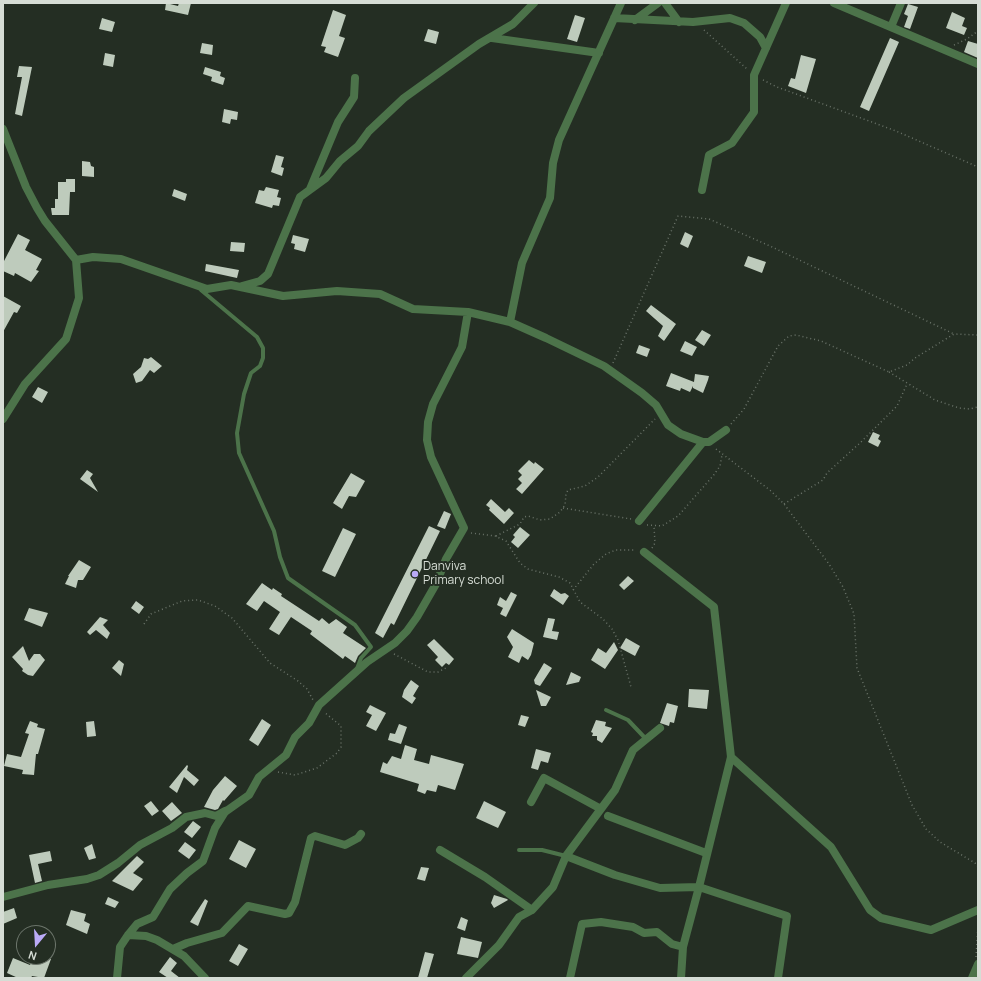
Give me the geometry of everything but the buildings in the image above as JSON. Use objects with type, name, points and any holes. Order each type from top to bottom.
[{"type":"street","points":[[241,286],[260,281],[268,274],[298,200],[310,189],[326,178],[340,161],[358,146],[369,131],[404,98],[479,44],[492,38],[513,24],[534,3]]},
{"type":"street","points":[[510,322],[522,263],[550,198],[553,163],[559,140],[621,3]]},
{"type":"street","points":[[634,20],[658,3]]},
{"type":"street","points":[[665,3],[678,22]]},
{"type":"street","points":[[702,190],[709,155],[732,143],[754,112],[754,75],[786,3]]},
{"type":"street","points":[[834,3],[978,64]]},
{"type":"street","points":[[891,27],[901,3]]},
{"type":"street","points":[[614,18],[678,22],[730,18],[744,23],[760,37],[766,48]]},
{"type":"street","points":[[492,38],[599,53]]},
{"type":"street","points":[[310,189],[338,122],[354,97],[355,78]]},
{"type":"street","points":[[3,129],[26,187],[37,208],[45,222],[76,260],[79,298],[70,331],[61,346],[25,384],[3,419]]},
{"type":"street","points":[[76,260],[94,257],[121,259],[198,287],[211,289],[231,285],[283,296],[337,291],[380,294],[417,310],[468,312],[510,322],[592,358],[611,370],[656,405],[670,428],[706,442]]},
{"type":"street","points":[[3,897],[48,885],[99,875],[118,863],[140,844],[172,828],[186,817],[205,813],[216,816],[229,808],[250,794],[259,777],[286,755],[295,737],[309,723],[319,705],[367,662],[385,650],[407,631],[436,584],[453,547],[463,532],[463,524],[434,465],[427,432],[433,404],[462,347],[468,312]]},
{"type":"street","points":[[639,521],[706,442],[726,430]]},
{"type":"street","points":[[644,552],[714,607],[731,757],[683,947],[681,978]]},
{"type":"street","points":[[466,978],[499,945],[518,917],[532,910],[553,887],[566,856],[615,790],[634,750],[660,728]]},
{"type":"street","points":[[731,757],[830,847],[870,910],[881,918],[931,930],[978,910]]},
{"type":"street","points":[[531,802],[544,778],[601,809]]},
{"type":"street","points":[[117,978],[120,947],[137,924],[153,917],[170,889],[203,860],[218,823],[229,808]]},
{"type":"street","points":[[608,816],[706,853]]},
{"type":"street","points":[[173,949],[187,943],[222,933],[248,906],[285,914],[289,913],[295,902],[313,836],[345,845],[358,838],[361,834]]},
{"type":"street","points":[[440,850],[485,877],[532,910]]},
{"type":"street","points":[[566,856],[615,875],[660,888],[699,887],[787,916],[778,978]]},
{"type":"street","points":[[570,978],[582,924],[602,922],[633,928],[644,933],[657,932],[672,944],[683,947]]},
{"type":"street","points":[[128,935],[151,938],[173,949],[184,956],[205,978]]},
{"type":"street","points":[[972,978],[977,966]]},
{"type":"lane","points":[[198,287],[256,337],[263,348],[263,358],[260,366],[251,373],[244,394],[237,433],[239,453],[274,531],[280,557],[288,578],[355,625],[371,647],[361,658],[355,673]]},
{"type":"lane","points":[[606,710],[628,720],[646,739]]},
{"type":"lane","points":[[519,850],[542,850],[566,856]]},
{"type":"path","points":[[693,22],[714,37],[754,75],[777,87],[851,113],[930,144],[978,167]]},
{"type":"path","points":[[944,49],[967,39],[978,31]]},
{"type":"path","points":[[611,370],[639,300],[678,216],[709,219],[770,246],[954,334],[978,335]]},
{"type":"path","points":[[889,372],[907,365],[915,358],[954,334]]},
{"type":"path","points":[[726,430],[744,409],[778,346],[790,336],[796,335],[821,342],[889,372],[929,397],[951,406],[970,409],[978,407]]},
{"type":"path","points":[[784,504],[822,480],[827,473],[869,435],[897,406],[907,384]]},
{"type":"path","points":[[495,536],[511,530],[520,524],[524,517],[528,516],[540,520],[550,519],[560,512],[565,506],[566,494],[568,490],[585,486],[598,477],[660,413]]},
{"type":"path","points":[[706,442],[771,491],[784,504],[829,564],[849,600],[854,614],[857,668],[912,805],[926,829],[940,842],[975,862],[978,867]]},
{"type":"path","points":[[573,590],[594,564],[606,554],[616,550],[644,552],[651,549],[655,543],[654,526]]},
{"type":"path","points":[[463,532],[495,536],[506,541],[520,563],[528,569],[559,577],[570,583],[580,602],[603,619],[612,629],[618,640],[631,688]]},
{"type":"path","points":[[144,624],[151,614],[182,601],[198,600],[215,606],[232,618],[270,663],[298,681],[307,689],[313,700],[313,714]]},
{"type":"path","points":[[385,650],[428,672],[438,672],[446,668]]},
{"type":"path","points":[[268,770],[286,775],[294,775],[317,768],[337,753],[340,747],[341,726],[326,714],[319,705]]},
{"type":"path","points":[[977,966],[978,926]]},
{"type":"place","name":"Danviva Primary school","points":[[415,574]]}]
